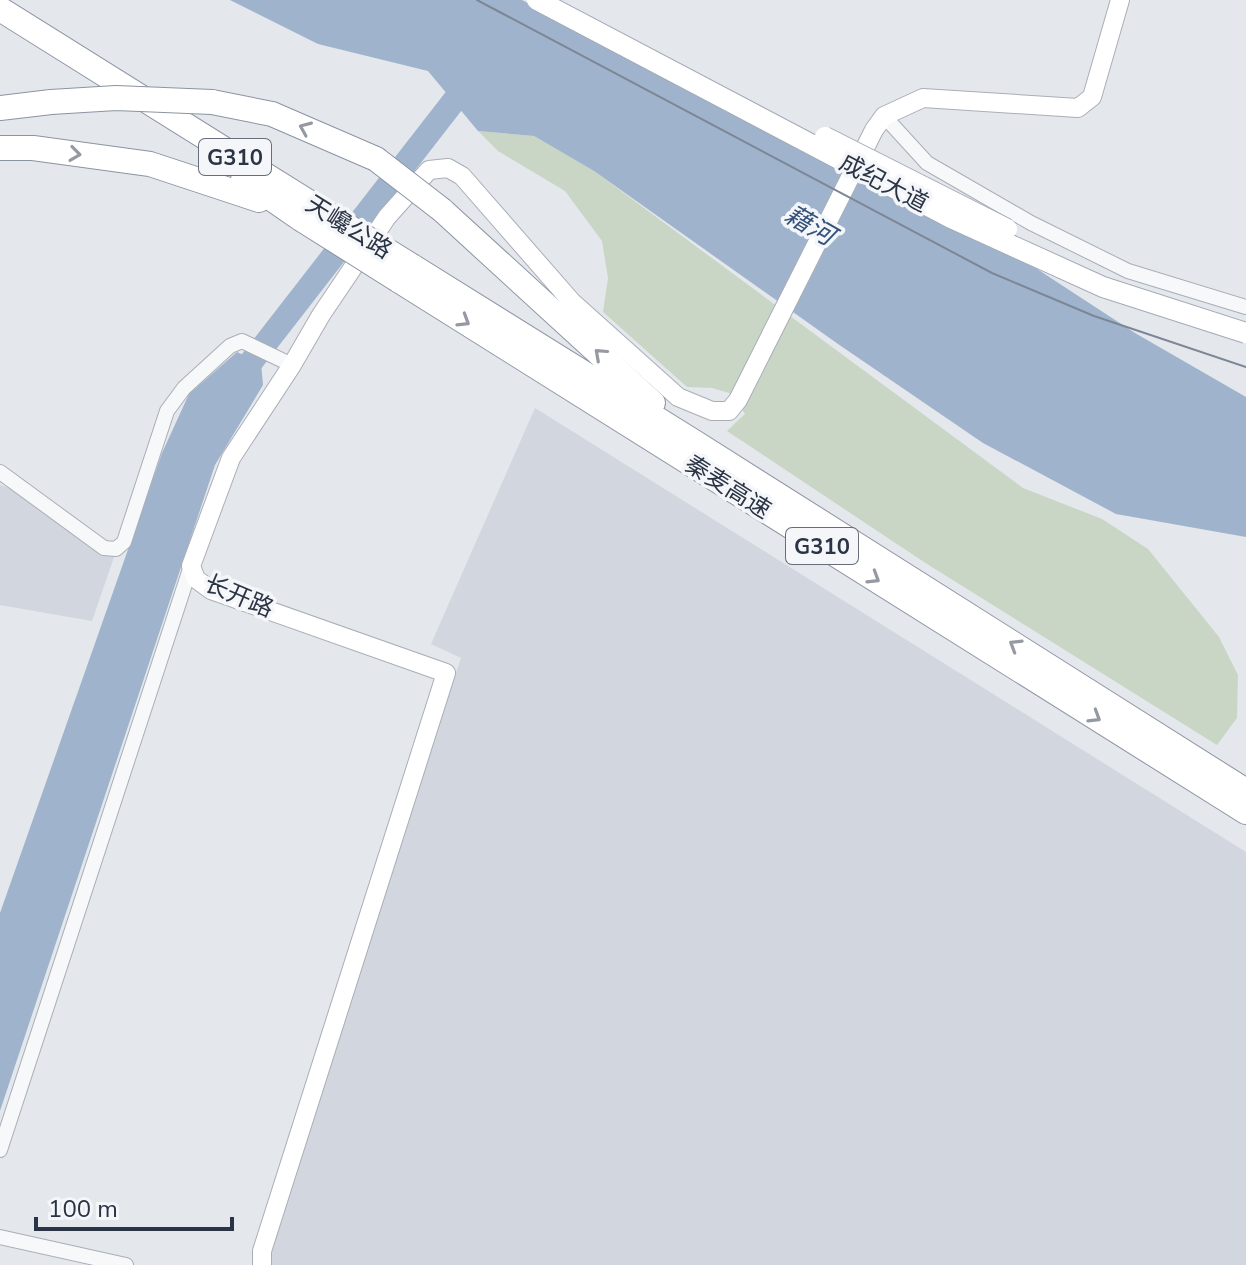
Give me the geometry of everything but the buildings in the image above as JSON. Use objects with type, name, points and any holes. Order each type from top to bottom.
[{"type":"highway","name":"天巉公路","points":[[0,9],[699,445]]},
{"type":"highway","name":"天巉公路","points":[[0,20],[151,116],[296,216]]},
{"type":"highway","points":[[0,108],[116,98],[212,102],[272,114],[376,159],[442,210],[699,445]]},
{"type":"highway","points":[[0,148],[33,148],[150,164],[296,216]]},
{"type":"highway","name":"秦麦高速","points":[[296,216],[1246,812]]},
{"type":"highway","name":"秦麦高速","points":[[699,445],[1246,791]]},
{"type":"main road","name":"成纪大道","points":[[537,0],[951,218],[1103,287],[1246,333]]},
{"type":"main road","name":"成纪大道","points":[[563,0],[957,205],[1105,275],[1246,320]]},
{"type":"street","points":[[1120,0],[1092,97],[1078,108],[923,98],[879,123],[927,163],[1031,223],[1128,271],[1246,307]]},
{"type":"street","name":"长开路","points":[[262,1265],[262,1251],[446,673],[211,590],[196,579],[191,566],[231,458],[387,217],[429,170],[448,168],[462,176],[471,190],[572,302],[678,397],[712,411],[729,411],[738,400],[879,123]]},
{"type":"street","points":[[0,472],[104,548],[116,549],[124,542],[167,411],[184,388],[230,346],[242,341],[292,365]]},
{"type":"street","points":[[0,1150],[191,566]]},
{"type":"street","points":[[0,1237],[126,1265]]},
{"type":"shaded area","points":[[535,408],[1246,852],[1246,1265],[258,1265],[461,658],[431,644]]},
{"type":"shaded area","points":[[0,485],[24,494],[114,557],[92,621],[0,605]]},
{"type":"green space","points":[[478,131],[534,136],[594,171],[1023,488],[1102,519],[1148,549],[1219,637],[1238,675],[1237,718],[1217,745],[927,564],[727,431],[745,414],[733,394],[712,388],[687,387],[603,312],[608,278],[602,241],[565,191],[498,151]]},
{"type":"water","name":"藉河","points":[[230,0],[522,0],[1011,252],[1135,333],[1246,397],[1246,537],[1116,514],[983,443],[594,171],[534,136],[478,131],[428,71],[318,44]]},
{"type":"water","points":[[237,352],[261,363],[263,385],[215,465],[0,1111],[0,913],[162,453],[189,394]]},
{"type":"waterway","points":[[234,384],[474,75]]},
{"type":"tram line","points":[[477,0],[992,273],[1094,316],[1246,367]]}]
